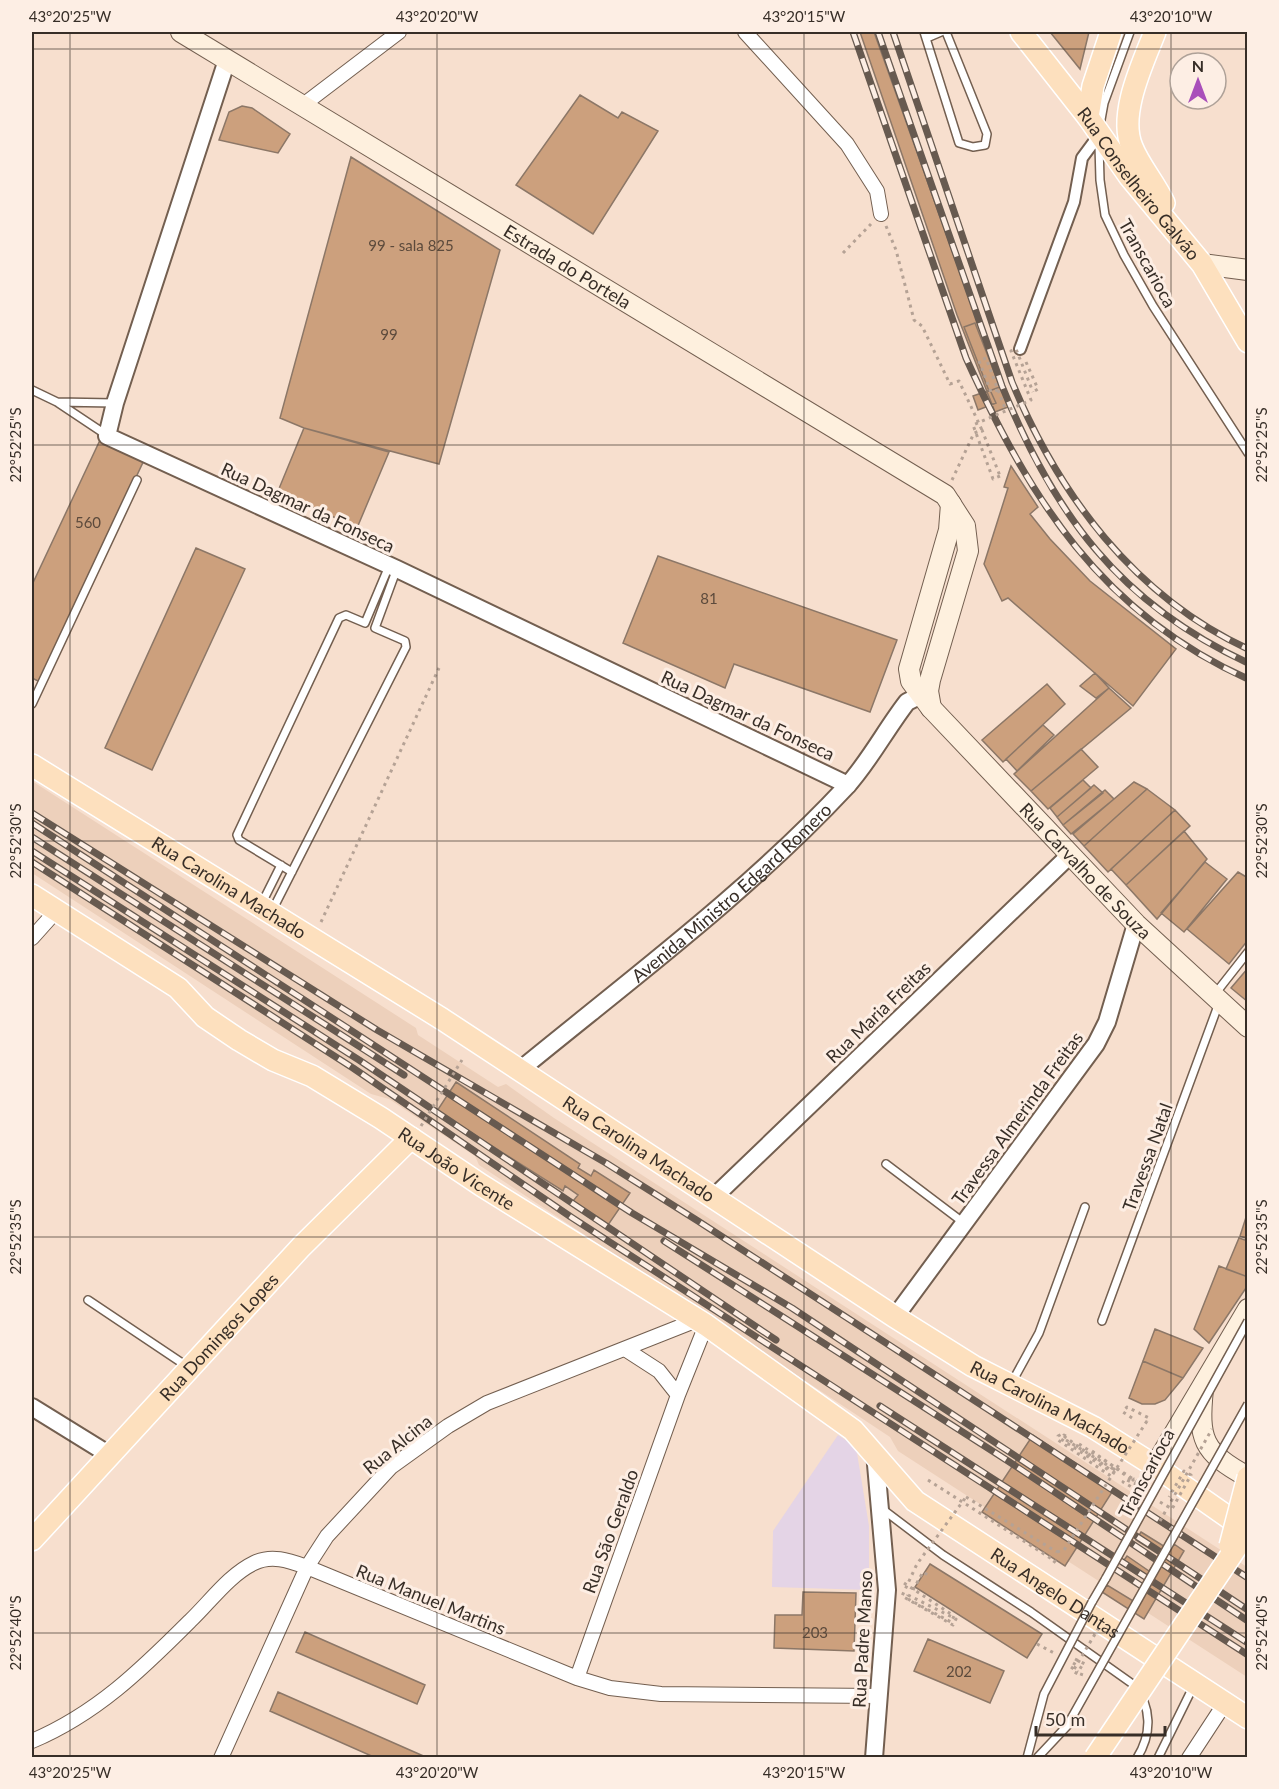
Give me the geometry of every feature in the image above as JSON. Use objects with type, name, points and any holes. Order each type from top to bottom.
[{"type":"main road","name":"Estrada do Portela","points":[[181,32],[948,499]]},
{"type":"main road","name":"Rua Conselheiro Galvão","points":[[1021,32],[1088,117],[1130,176],[1202,264],[1248,342]]},
{"type":"main road","points":[[1088,117],[1093,86],[1111,32]]},
{"type":"main road","points":[[1155,32],[1131,97],[1129,138],[1135,154],[1159,190],[1177,231]]},
{"type":"main road","points":[[1202,264],[1248,270]]},
{"type":"main road","points":[[925,702],[968,551],[965,526],[948,499]]},
{"type":"main road","name":"Rua Carvalho de Souza","points":[[925,702],[1136,924],[1248,1028]]},
{"type":"main road","name":"Rua Carolina Machado","points":[[32,765],[520,1070],[895,1317],[1010,1386],[1078,1418],[1155,1466],[1248,1530]]},
{"type":"main road","name":"Rua João Vicente","points":[[32,895],[178,988],[205,1017],[239,1040],[273,1060],[312,1076],[416,1132],[481,1185],[702,1322],[853,1430],[874,1452]]},
{"type":"main road","name":"Rua Domingos Lopes","points":[[32,1540],[108,1454],[301,1247],[416,1132]]},
{"type":"main road","points":[[1155,1466],[1248,1309]]},
{"type":"main road","points":[[1204,1384],[1200,1424],[1204,1441],[1218,1458],[1248,1477],[1226,1564]]},
{"type":"main road","name":"Rua Angelo Dantas","points":[[874,1452],[915,1501],[1194,1685],[1248,1718]]},
{"type":"main road","points":[[1095,1758],[1248,1530]]},
{"type":"main road","points":[[1226,1564],[1248,1546]]},
{"type":"street","points":[[303,105],[399,32]]},
{"type":"street","points":[[745,32],[847,144],[877,190],[881,214]]},
{"type":"street","points":[[107,435],[115,403],[227,60]]},
{"type":"street","points":[[1020,349],[1074,202],[1082,158],[1099,135]]},
{"type":"street","name":"Rua Dagmar da Fonseca","points":[[107,435],[393,567],[848,784]]},
{"type":"street","name":"Avenida Ministro Edgard Romero","points":[[520,1070],[743,887],[848,784],[907,702],[925,702]]},
{"type":"street","name":"Rua Maria Freitas","points":[[712,1198],[1070,855]]},
{"type":"street","points":[[32,938],[57,910]]},
{"type":"street","name":"Travessa Almerinda Freitas","points":[[895,1317],[1096,1044],[1107,1022],[1136,924]]},
{"type":"street","name":"Rua Alcina","points":[[221,1758],[307,1567],[327,1536],[391,1467],[448,1426],[487,1403],[625,1349],[702,1322]]},
{"type":"street","name":"Rua São Geraldo","points":[[577,1678],[702,1322]]},
{"type":"street","points":[[625,1349],[659,1371],[678,1395]]},
{"type":"street","points":[[32,1407],[108,1454]]},
{"type":"street","name":"Rua Padre Manso","points":[[873,1758],[887,1590],[881,1507],[874,1452]]},
{"type":"street","name":"Rua Manuel Martins","points":[[32,1741],[82,1717],[105,1701],[135,1677],[237,1574],[265,1559],[283,1559],[307,1567],[577,1678],[610,1688],[661,1694],[878,1696]]},
{"type":"street","points":[[1189,1758],[1225,1703]]},
{"type":"lane","points":[[941,32],[926,35],[959,143],[973,147],[985,145],[987,134],[945,32]]},
{"type":"lane","name":"Transcarioca","points":[[1130,32],[1104,103],[1099,135],[1100,180],[1105,215],[1153,306],[1248,453]]},
{"type":"lane","points":[[32,390],[57,402],[107,435]]},
{"type":"lane","points":[[57,402],[115,403]]},
{"type":"lane","points":[[32,704],[136,480]]},
{"type":"lane","points":[[364,623],[393,567]]},
{"type":"lane","points":[[375,628],[393,567]]},
{"type":"lane","points":[[266,910],[292,872],[406,647],[405,640],[346,615],[339,618],[237,835],[239,840],[292,872]]},
{"type":"lane","points":[[266,910],[281,865]]},
{"type":"lane","name":"Travessa Natal","points":[[1102,1322],[1216,999],[1248,952]]},
{"type":"lane","points":[[886,1164],[964,1223]]},
{"type":"lane","points":[[1010,1386],[1039,1333],[1085,1207]]},
{"type":"lane","points":[[88,1300],[190,1368]]},
{"type":"lane","name":"Transcarioca","points":[[1027,1758],[1044,1694],[1055,1669],[1248,1321]]},
{"type":"lane","points":[[1037,1758],[1067,1726],[1248,1404]]},
{"type":"lane","points":[[881,1507],[943,1555],[1048,1624],[1134,1685],[1145,1704],[1149,1724],[1146,1740],[1137,1758]]},
{"type":"lane","points":[[1158,1758],[1194,1685]]},
{"type":"path","points":[[843,253],[881,214],[896,250],[914,320],[922,326],[950,384],[959,381],[982,430],[1000,476],[993,478],[973,425],[1006,411],[1031,400],[1011,351],[1016,349],[1033,392],[1038,389],[1020,349]]},
{"type":"path","points":[[998,390],[991,392],[979,361],[986,358],[1006,411]]},
{"type":"path","points":[[948,499],[974,433],[982,430]]},
{"type":"path","points":[[312,939],[439,668]]},
{"type":"path","points":[[416,1132],[463,1059]]},
{"type":"path","points":[[931,1577],[923,1572],[913,1590],[954,1616],[951,1622],[906,1598],[908,1595],[956,1619],[953,1625],[902,1596],[917,1564],[966,1497],[1057,1552],[1064,1550],[1149,1418],[1127,1407],[1123,1412],[1132,1418]]},
{"type":"path","points":[[1160,1521],[1212,1429]]},
{"type":"path","points":[[1062,1434],[1106,1467],[1115,1470],[1109,1475],[1058,1440],[1058,1436],[1062,1434]]},
{"type":"path","points":[[1142,1494],[1123,1482],[1125,1479],[1142,1487],[1106,1460],[1069,1436],[1066,1440],[1112,1468],[1110,1471],[1060,1439],[1064,1435],[1067,1436],[1115,1470],[1150,1491]]},
{"type":"path","points":[[1169,1497],[1184,1471],[1191,1475],[1172,1509]]},
{"type":"path","points":[[928,1480],[1055,1561],[1050,1567],[1041,1561]]},
{"type":"path","points":[[1080,1670],[1071,1667],[1076,1658],[1082,1661],[1087,1665],[1081,1676],[1073,1671],[1078,1662],[1084,1652],[1095,1633],[1101,1624]]},
{"type":"shaded area","points":[[32,781],[416,1028],[418,1035],[498,1087],[506,1084],[554,1118],[1247,1567],[1247,1677],[898,1451],[890,1437],[479,1165],[475,1156],[389,1099],[371,1094],[32,873]]},
{"type":"shaded area","points":[[838,1435],[856,1447],[869,1526],[869,1590],[772,1587],[773,1531]]},
{"type":"building","points":[[860,32],[874,32],[1008,407],[995,412],[957,315]]},
{"type":"building","points":[[1050,32],[1089,32],[1080,69]]},
{"type":"building","points":[[580,95],[618,118],[622,112],[658,131],[593,234],[516,185]]},
{"type":"building","points":[[242,106],[252,108],[290,134],[278,153],[219,140],[229,112]]},
{"type":"building","points":[[351,157],[500,250],[439,464],[304,428],[280,418]]},
{"type":"building","points":[[975,323],[1000,387],[989,391],[964,327]]},
{"type":"building","points":[[990,390],[996,403],[978,410],[973,396]]},
{"type":"building","points":[[304,428],[389,452],[357,528],[278,491]]},
{"type":"building","points":[[101,438],[145,458],[40,682],[32,678],[32,585]]},
{"type":"building","points":[[1011,466],[1038,507],[1030,514],[1050,539],[1090,581],[1176,649],[1133,706],[1008,598],[1002,601],[984,564],[1008,488],[1004,487]]},
{"type":"building","points":[[196,548],[245,569],[152,770],[105,748]]},
{"type":"building","points":[[658,556],[897,640],[870,712],[734,664],[725,688],[623,643]]},
{"type":"building","points":[[1095,673],[1109,688],[1096,698],[1080,686]]},
{"type":"building","points":[[1047,684],[1065,704],[1003,762],[982,740]]},
{"type":"building","points":[[1109,688],[1131,708],[1031,791],[1014,774]]},
{"type":"building","points":[[1043,725],[1054,735],[1017,771],[1006,759]]},
{"type":"building","points":[[1081,749],[1098,767],[1048,809],[1031,791]]},
{"type":"building","points":[[1083,780],[1091,788],[1057,817],[1050,808]]},
{"type":"building","points":[[1134,782],[1147,789],[1084,846],[1073,834]]},
{"type":"building","points":[[1094,785],[1103,793],[1063,825],[1057,817]]},
{"type":"building","points":[[1147,789],[1175,810],[1108,872],[1084,846]]},
{"type":"building","points":[[1105,790],[1114,799],[1071,834],[1063,825]]},
{"type":"building","points":[[1175,810],[1190,826],[1126,885],[1111,869]]},
{"type":"building","points":[[1184,831],[1207,859],[1157,919],[1126,885]]},
{"type":"building","points":[[1205,862],[1227,879],[1184,932],[1161,913]]},
{"type":"building","points":[[1238,872],[1248,878],[1248,940],[1229,964],[1187,929]]},
{"type":"building","points":[[1248,968],[1248,1002],[1231,988]]},
{"type":"building","points":[[456,1082],[580,1164],[578,1168],[591,1176],[594,1170],[630,1193],[608,1225],[573,1201],[578,1195],[565,1186],[563,1191],[437,1111]]},
{"type":"building","points":[[1248,1211],[1248,1239],[1240,1236]]},
{"type":"building","points":[[1239,1238],[1248,1241],[1248,1277],[1226,1269]]},
{"type":"building","points":[[1219,1266],[1248,1277],[1248,1285],[1209,1343],[1194,1329]]},
{"type":"building","points":[[1155,1329],[1203,1348],[1183,1378],[1143,1361]]},
{"type":"building","points":[[1143,1361],[1183,1378],[1165,1400],[1155,1404],[1142,1404],[1129,1398]]},
{"type":"building","points":[[1033,1435],[1114,1489],[1065,1566],[982,1512]]},
{"type":"building","points":[[1141,1532],[1170,1550],[1174,1544],[1184,1551],[1144,1619],[1102,1592],[1107,1585],[1138,1604],[1151,1583],[1121,1564],[1127,1556],[1149,1571],[1160,1555],[1136,1540]]},
{"type":"building","points":[[930,1564],[1042,1634],[1027,1658],[915,1587]]},
{"type":"building","points":[[803,1592],[856,1593],[854,1651],[774,1648],[775,1615],[802,1615]]},
{"type":"building","points":[[305,1632],[425,1685],[417,1704],[296,1652]]},
{"type":"building","points":[[928,1639],[1004,1671],[990,1703],[914,1671]]},
{"type":"building","points":[[278,1692],[428,1758],[376,1758],[270,1711]]},
{"type":"railway","points":[[853,32],[966,358],[1016,458],[1076,547],[1111,586],[1151,621],[1196,652],[1248,679]]},
{"type":"railway","points":[[878,32],[1002,386],[1044,475],[1096,550],[1127,583],[1162,612],[1203,639],[1248,663]]},
{"type":"railway","points":[[893,32],[1012,382],[1053,464],[1077,502],[1105,538],[1136,571],[1170,601],[1207,627],[1248,649]]},
{"type":"railway","points":[[32,813],[377,1030],[606,1163],[1248,1578]]},
{"type":"railway","points":[[32,823],[632,1213],[792,1308],[1248,1610]]},
{"type":"railway","points":[[32,837],[404,1075]]},
{"type":"railway","points":[[32,851],[359,1060],[776,1340]]},
{"type":"railway","points":[[32,862],[353,1068],[571,1217],[1248,1655]]},
{"type":"railway","points":[[664,1241],[1008,1461],[1248,1621]]},
{"type":"railway","points":[[880,1406],[1248,1643]]}]
